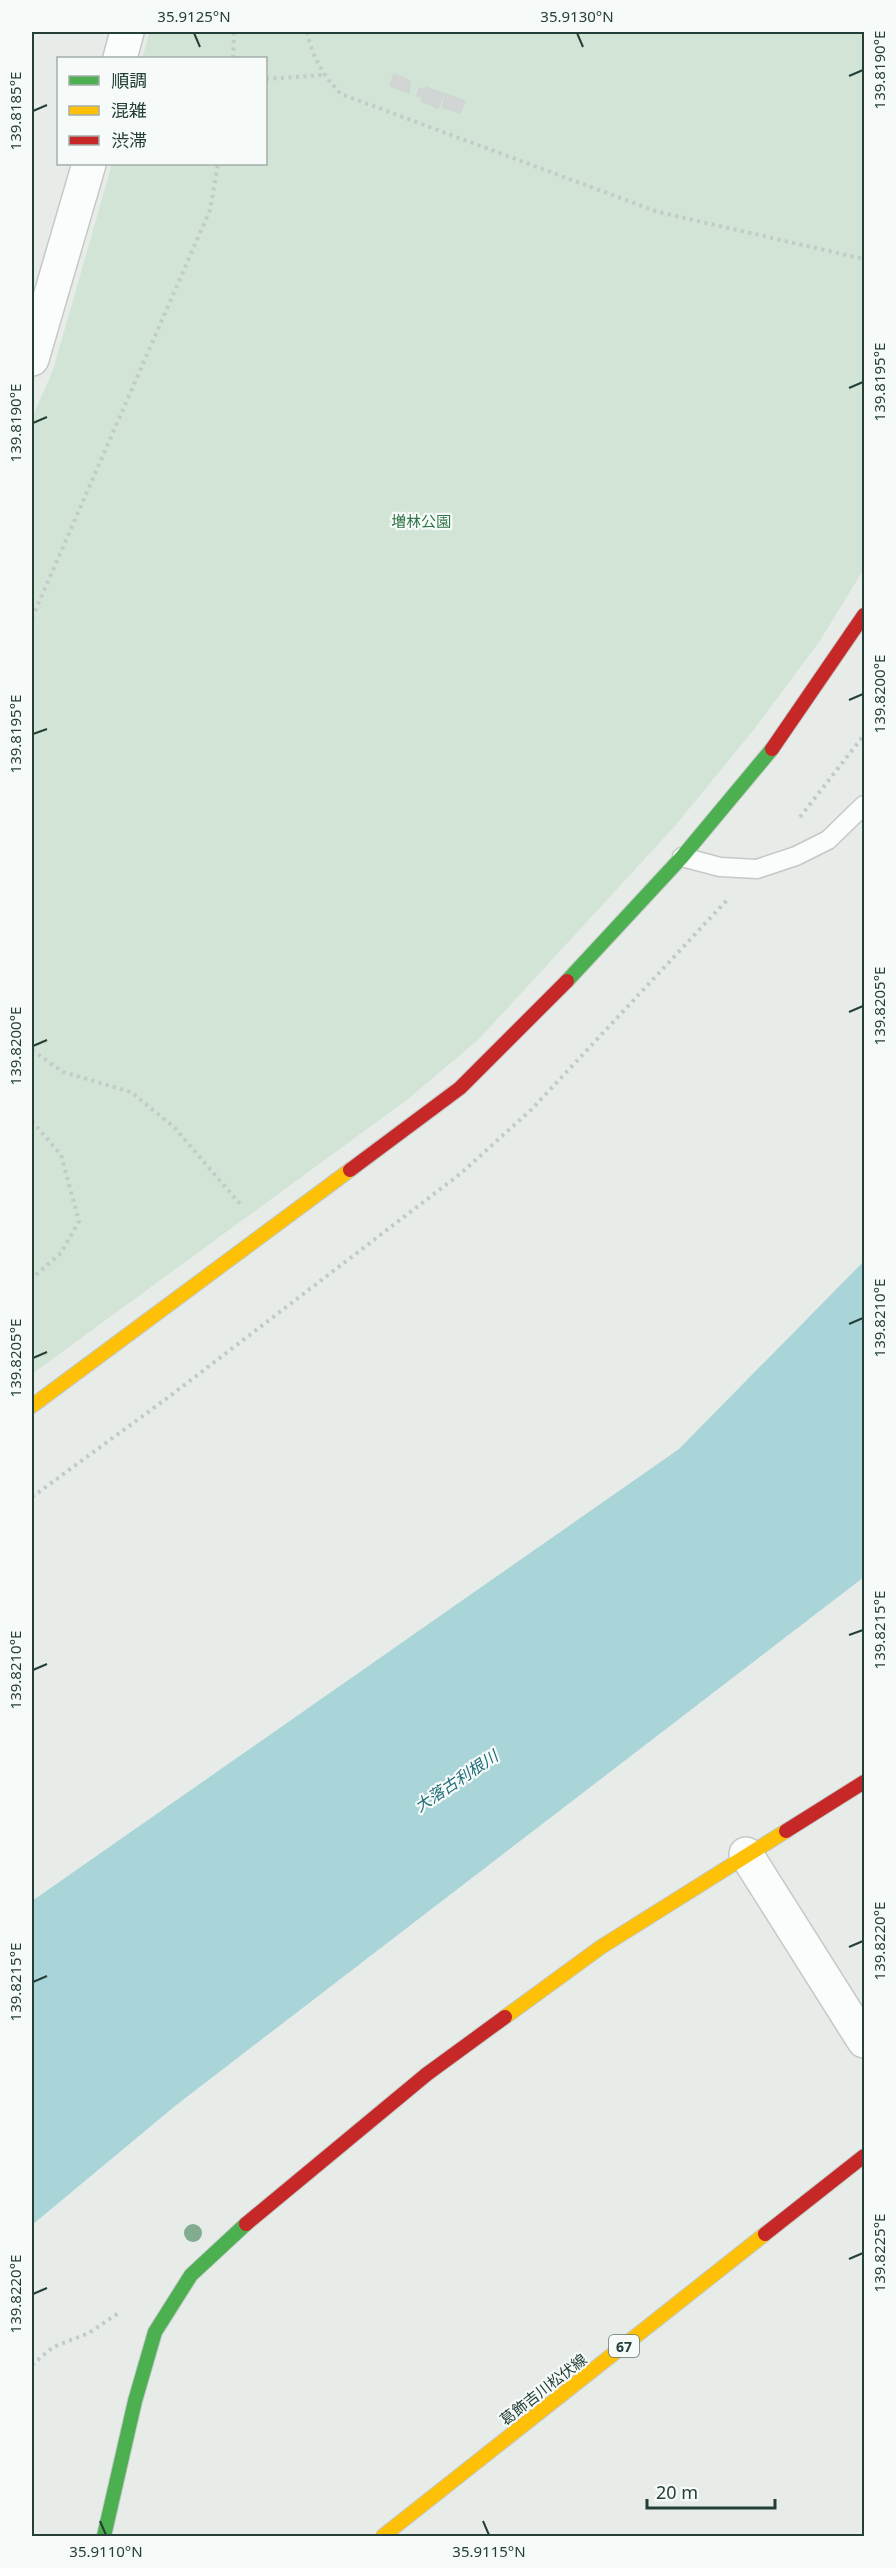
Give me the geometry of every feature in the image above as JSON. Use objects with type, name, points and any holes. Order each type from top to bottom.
[{"type":"street","points":[[120,57],[128,32]]},
{"type":"street","points":[[32,360],[89,165]]},
{"type":"street","points":[[32,1406],[460,1088],[553,996],[682,857],[770,752],[864,615]]},
{"type":"street","points":[[104,2536],[135,2401],[155,2332],[191,2275],[262,2209],[427,2074],[601,1947],[864,1782]]},
{"type":"street","points":[[746,1854],[864,2041]]},
{"type":"street","name":"葛飾吉川松伏線","points":[[383,2536],[864,2156]]},
{"type":"lane","points":[[682,857],[720,867],[757,869],[796,856],[828,840],[864,806]]},
{"type":"path","points":[[233,57],[234,32]]},
{"type":"path","points":[[307,32],[323,75],[341,94],[658,212],[864,259]]},
{"type":"path","points":[[267,79],[323,75]]},
{"type":"path","points":[[32,618],[210,210],[218,165]]},
{"type":"path","points":[[799,818],[864,735]]},
{"type":"path","points":[[32,1497],[170,1396],[460,1174],[531,1110],[757,869]]},
{"type":"path","points":[[32,1050],[63,1072],[131,1092],[174,1127],[265,1233]]},
{"type":"path","points":[[32,1121],[61,1155],[79,1221],[62,1253],[32,1278]]},
{"type":"path","points":[[32,2365],[53,2347],[89,2333],[125,2307]]},
{"type":"green space","name":"増林公園","points":[[150,32],[864,32],[864,569],[819,642],[752,732],[674,827],[479,1039],[408,1099],[32,1374],[32,418],[53,370],[112,165],[267,165],[267,57],[142,57]]},
{"type":"water","name":"大落古利根川","points":[[864,1261],[864,1577],[175,2106],[32,2225],[32,1901],[679,1449]]},
{"type":"building","points":[[394,74],[410,81],[409,93],[390,86]]},
{"type":"building","points":[[426,87],[444,94],[438,108],[421,101],[423,97],[417,96],[419,88],[425,89]]},
{"type":"building","points":[[446,94],[465,101],[460,113],[442,107]]},
{"type":"traffic: fast","points":[[567,981],[682,857],[772,749]]},
{"type":"traffic: fast","points":[[104,2536],[135,2401],[155,2332],[191,2275],[246,2224]]},
{"type":"traffic: slow","points":[[32,1406],[350,1170]]},
{"type":"traffic: slow","points":[[505,2017],[601,1947],[786,1831]]},
{"type":"traffic: slow","points":[[383,2536],[765,2234]]},
{"type":"traffic: jam","points":[[772,749],[864,615]]},
{"type":"traffic: jam","points":[[350,1170],[460,1088],[567,981]]},
{"type":"traffic: jam","points":[[786,1831],[864,1782]]},
{"type":"traffic: jam","points":[[246,2224],[427,2074],[505,2017]]},
{"type":"traffic: jam","points":[[765,2234],[864,2156]]}]
